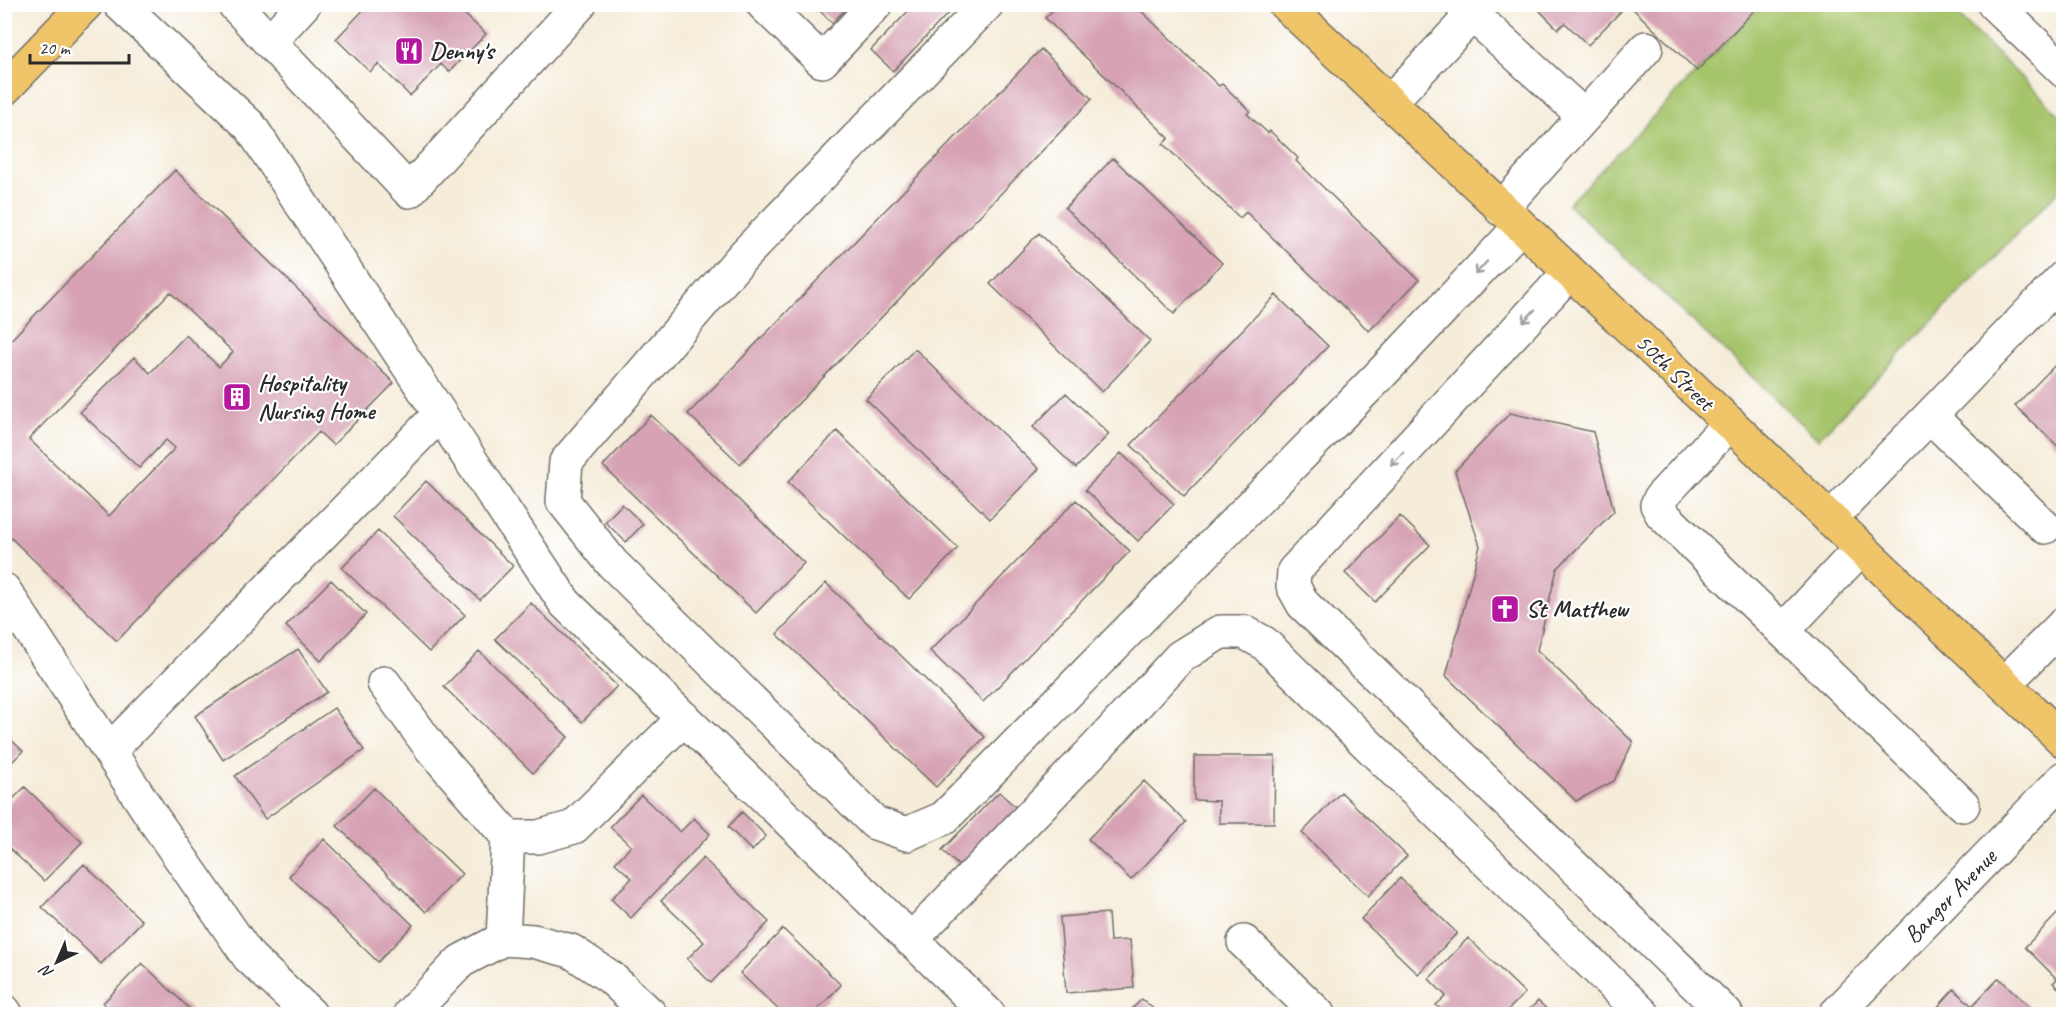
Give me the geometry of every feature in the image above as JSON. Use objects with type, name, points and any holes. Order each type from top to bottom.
[{"type":"main road","points":[[4,89],[86,4]]},
{"type":"main road","name":"50th Street","points":[[1285,4],[2064,741]]},
{"type":"street","points":[[120,4],[250,126],[565,603],[988,1014]]},
{"type":"street","points":[[234,4],[409,191],[566,9]]},
{"type":"street","points":[[269,42],[304,4]]},
{"type":"street","points":[[763,4],[822,61],[876,4]]},
{"type":"street","points":[[987,4],[743,256],[566,462],[563,501],[612,563],[875,823],[908,834],[944,818],[1443,309],[1584,116],[1646,48]]},
{"type":"street","points":[[1994,4],[2064,71]]},
{"type":"street","points":[[1389,103],[1466,10],[1584,116]]},
{"type":"street","points":[[1569,273],[1294,571],[1293,586],[1303,604],[1726,1014]]},
{"type":"street","points":[[1830,519],[2064,277]]},
{"type":"street","points":[[109,751],[440,414]]},
{"type":"street","points":[[1930,416],[2045,527]]},
{"type":"street","points":[[1730,423],[1660,497],[1657,505],[1662,514],[1963,805]]},
{"type":"street","points":[[1783,631],[1861,548]]},
{"type":"street","points":[[4,590],[155,821],[249,957],[310,1014]]},
{"type":"street","points":[[2004,684],[2064,624]]},
{"type":"street","points":[[911,940],[1096,748],[1180,657],[1221,632],[1244,632],[1264,643],[1643,1014]]},
{"type":"street","points":[[384,683],[431,748],[508,837],[518,940]]},
{"type":"street","points":[[508,837],[538,837],[574,827],[684,718]]},
{"type":"street","name":"Bangor Avenue","points":[[1836,1014],[2064,778]]},
{"type":"street","points":[[410,1014],[460,961],[518,940],[571,951],[610,976],[650,1014]]},
{"type":"street","points":[[1244,942],[1318,1014]]},
{"type":"green space","points":[[1762,5],[1947,5],[2063,118],[2063,186],[1818,439],[1568,204]]},
{"type":"building","name":"Denny's","points":[[369,4],[457,4],[456,6],[486,34],[449,72],[441,64],[410,96],[378,64],[370,72],[336,39]]},
{"type":"building","points":[[813,4],[850,4],[832,23]]},
{"type":"building","points":[[915,4],[957,4],[893,71],[871,50]]},
{"type":"building","points":[[1059,4],[1134,4],[1219,86],[1222,84],[1250,111],[1247,114],[1268,133],[1270,131],[1298,158],[1296,161],[1419,280],[1369,331],[1246,212],[1240,218],[1163,144],[1169,138],[1045,18]]},
{"type":"building","points":[[1632,4],[1760,4],[1697,71],[1630,6]]},
{"type":"building","points":[[1545,5],[1627,5],[1588,45],[1565,23],[1558,29],[1539,10]]},
{"type":"building","points":[[1041,49],[1092,99],[740,464],[688,414]]},
{"type":"building","points":[[1113,158],[1222,263],[1174,314],[1065,208]]},
{"type":"building","name":"Hospitality Nursing Home","points":[[175,170],[394,383],[333,445],[319,432],[117,641],[4,531],[4,347]],"holes":[[[170,292],[233,352],[219,367],[186,335],[150,373],[134,357],[80,412],[139,468],[166,440],[175,448],[109,516],[29,439]]]},
{"type":"building","points":[[1039,233],[1150,341],[1102,392],[990,284]]},
{"type":"building","points":[[1276,295],[1328,346],[1184,496],[1131,445]]},
{"type":"building","points":[[915,349],[1039,469],[990,519],[866,399]]},
{"type":"building","points":[[2064,356],[2064,452],[2015,406]]},
{"type":"building","points":[[1066,393],[1109,434],[1076,468],[1033,427]]},
{"type":"building","name":"St Matthew","points":[[1510,413],[1593,432],[1614,511],[1557,569],[1537,650],[1633,742],[1614,781],[1576,801],[1446,676],[1480,546],[1455,471]]},
{"type":"building","points":[[651,415],[804,563],[756,613],[603,466]]},
{"type":"building","points":[[837,431],[958,548],[909,599],[788,482]]},
{"type":"building","points":[[1121,453],[1174,504],[1138,541],[1085,490]]},
{"type":"building","points":[[426,481],[513,566],[480,600],[393,516]]},
{"type":"building","points":[[1076,500],[1130,551],[983,702],[930,651]]},
{"type":"building","points":[[622,504],[643,524],[626,542],[605,522]]},
{"type":"building","points":[[1400,516],[1430,545],[1375,602],[1345,573]]},
{"type":"building","points":[[378,531],[465,615],[429,652],[342,568]]},
{"type":"building","points":[[331,580],[366,614],[321,661],[286,626]]},
{"type":"building","points":[[826,583],[985,737],[936,787],[777,634]]},
{"type":"building","points":[[531,603],[617,686],[582,722],[495,639]]},
{"type":"building","points":[[298,649],[327,692],[223,760],[195,716]]},
{"type":"building","points":[[479,651],[568,737],[533,773],[444,687]]},
{"type":"building","points":[[334,708],[364,750],[265,819],[235,776]]},
{"type":"building","points":[[4,733],[23,751],[4,770]]},
{"type":"building","points":[[1194,756],[1275,756],[1274,823],[1219,823],[1219,801],[1194,800]]},
{"type":"building","points":[[1144,781],[1186,822],[1131,880],[1088,839]]},
{"type":"building","points":[[25,787],[82,842],[44,881],[4,843],[4,808]]},
{"type":"building","points":[[374,788],[462,874],[426,912],[337,826]]},
{"type":"building","points":[[999,792],[1021,812],[964,871],[942,850]]},
{"type":"building","points":[[1341,792],[1407,856],[1368,896],[1302,833]]},
{"type":"building","points":[[641,795],[680,832],[694,818],[710,834],[631,918],[611,899],[632,878],[615,863],[631,846],[610,827]]},
{"type":"building","points":[[742,812],[766,836],[752,851],[728,827]]},
{"type":"building","points":[[324,839],[413,925],[378,962],[289,876]]},
{"type":"building","points":[[703,858],[769,922],[711,983],[687,959],[704,942],[661,901]]},
{"type":"building","points":[[84,864],[142,921],[101,964],[42,907]]},
{"type":"building","points":[[1400,878],[1457,933],[1418,974],[1361,919]]},
{"type":"building","points":[[2064,907],[2064,993],[2053,983],[2057,979],[2025,947]]},
{"type":"building","points":[[1108,913],[1110,941],[1130,940],[1134,988],[1066,993],[1060,917]]},
{"type":"building","points":[[783,929],[841,985],[813,1014],[783,1014],[740,973]]},
{"type":"building","points":[[1468,938],[1525,993],[1504,1014],[1446,1014],[1436,1005],[1446,996],[1429,979]]},
{"type":"building","points":[[142,963],[195,1014],[114,1014],[103,1003]]},
{"type":"building","points":[[1999,978],[2037,1014],[1945,1014],[1937,1008],[1954,989],[1972,1006]]},
{"type":"building","points":[[1142,999],[1159,1014],[1127,1014]]},
{"type":"building","points":[[1538,1001],[1552,1014],[1525,1014]]},
{"type":"place","name":"Denny's","points":[[409,51]]},
{"type":"place","name":"Hospitality Nursing Home","points":[[237,397]]},
{"type":"place","name":"St Matthew","points":[[1505,609]]}]
